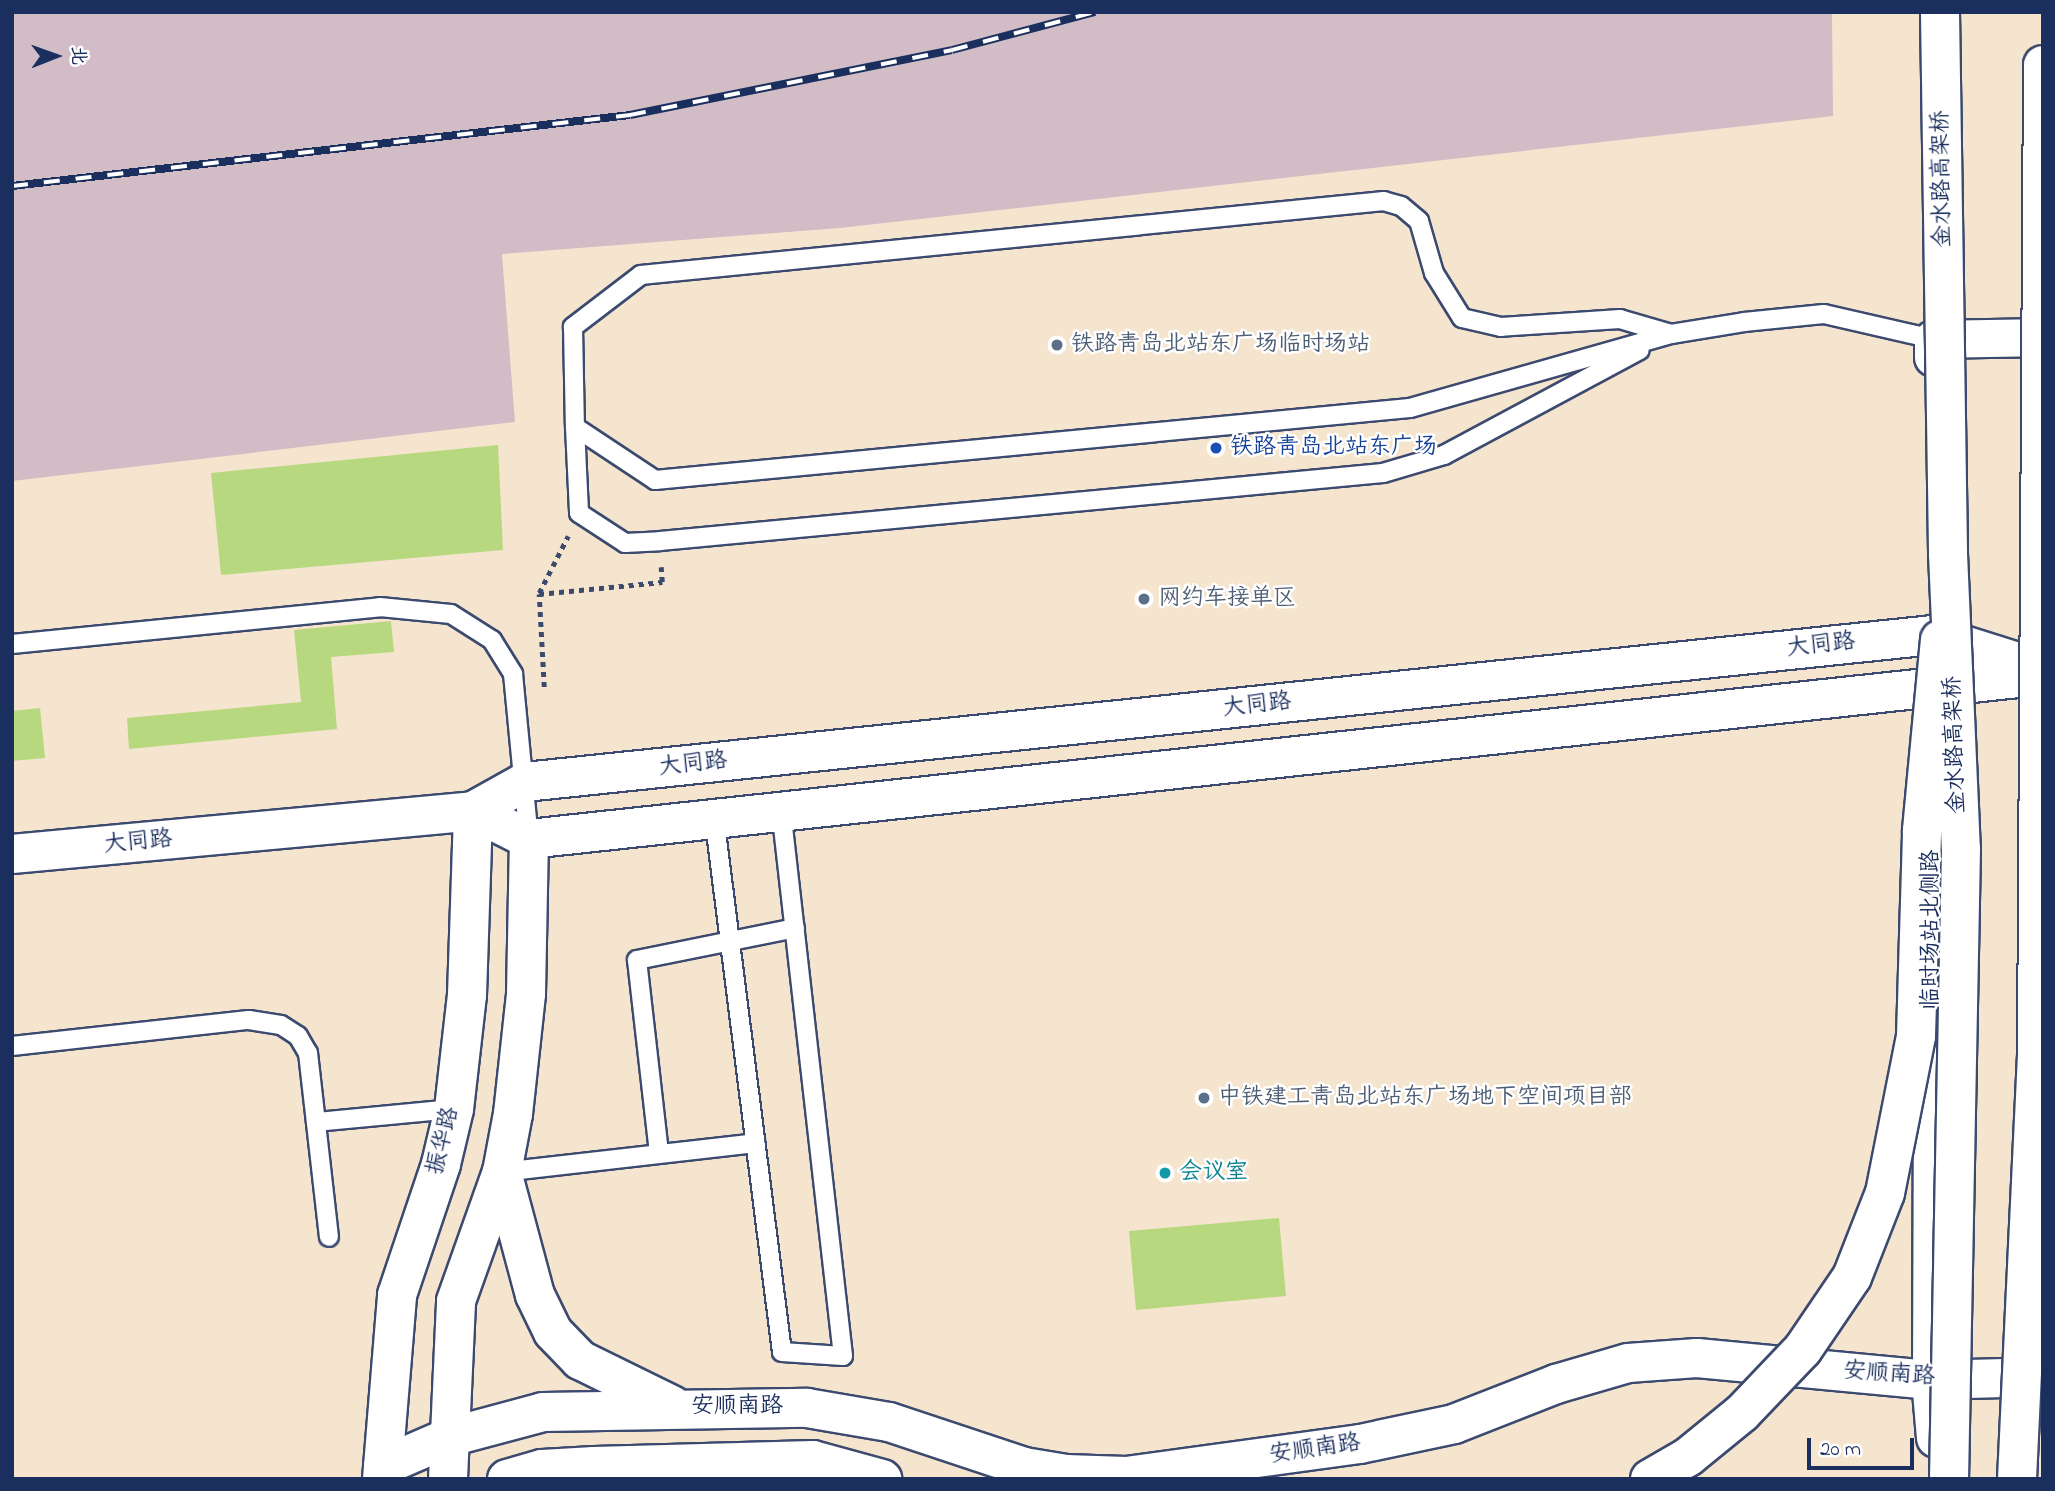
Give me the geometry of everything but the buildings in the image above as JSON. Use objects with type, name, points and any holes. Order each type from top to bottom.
[{"type":"main road","name":"金水路高架桥","points":[[1941,12],[1948,554],[1961,849],[1949,1479]]},
{"type":"main road","points":[[2017,1479],[2040,1057],[2043,65]]},
{"type":"main road","points":[[1650,1479],[1688,1457],[1742,1413],[1802,1349],[1852,1277],[1885,1193],[1916,1036],[1922,830],[1948,554]]},
{"type":"main road","name":"大同路","points":[[12,855],[473,811],[525,782],[1933,635],[2043,673]]},
{"type":"main road","name":"大同路","points":[[528,839],[714,816],[2043,673]]},
{"type":"main road","points":[[448,1479],[456,1301],[502,1172],[513,1114],[526,994],[528,839],[473,811]]},
{"type":"main road","name":"振华路","points":[[383,1473],[397,1295],[441,1164],[454,1109],[467,995],[473,811]]},
{"type":"main road","points":[[502,1172],[535,1295],[553,1332],[580,1360],[677,1407]]},
{"type":"main road","name":"安顺南路","points":[[383,1473],[450,1437],[543,1412],[677,1407],[807,1408],[889,1422],[1024,1467],[1066,1474],[1126,1476],[1360,1444],[1454,1424],[1556,1384],[1628,1363],[1697,1358],[1931,1380],[2043,1377]]},
{"type":"main road","points":[[1931,1380],[1938,1479]]},
{"type":"main road","points":[[507,1479],[568,1468],[813,1460],[882,1479]]},
{"type":"street","points":[[1933,339],[2043,337]]},
{"type":"street","name":"临时场站北侧路","points":[[1931,1380],[1933,339]]},
{"type":"lane","points":[[1384,201],[1401,206],[1419,221],[1434,274],[1462,318],[1501,327],[1620,320],[1671,334],[1444,455],[1383,473],[625,543],[579,513],[573,327],[641,275],[1384,201]]},
{"type":"lane","points":[[575,427],[655,480],[1410,408],[1671,334],[1824,314],[1933,339]]},
{"type":"lane","points":[[12,644],[380,607],[451,614],[492,639],[506,657],[518,698],[528,839]]},
{"type":"lane","points":[[714,816],[782,1352],[843,1356],[781,809]]},
{"type":"lane","points":[[659,1153],[637,960],[730,938],[794,928]]},
{"type":"lane","points":[[12,1046],[263,1020],[298,1036],[308,1053],[329,1237]]},
{"type":"lane","points":[[316,1122],[454,1109]]},
{"type":"lane","points":[[502,1172],[755,1143]]},
{"type":"path","points":[[545,698],[539,594],[579,513]]},
{"type":"path","points":[[539,594],[662,582],[660,541]]},
{"type":"shaded area","points":[[12,12],[1832,12],[1833,116],[840,228],[502,254],[515,422],[12,481]]},
{"type":"green space","points":[[498,445],[503,550],[221,575],[211,473]]},
{"type":"green space","points":[[391,621],[394,652],[331,657],[337,729],[129,749],[127,718],[301,702],[294,630]]},
{"type":"green space","points":[[40,708],[45,758],[12,761],[12,711]]},
{"type":"green space","points":[[1279,1218],[1286,1296],[1136,1310],[1129,1231]]},
{"type":"railway","points":[[12,186],[630,115],[952,50],[1095,12]]},
{"type":"place","name":"铁路青岛北站东广场临时场站","points":[[1057,345]]},
{"type":"place","name":"铁路青岛北站东广场","points":[[1216,448]]},
{"type":"place","name":"网约车接单区","points":[[1144,599]]},
{"type":"place","name":"中铁建工青岛北站东广场地下空间项目部","points":[[1204,1098]]},
{"type":"place","name":"会议室","points":[[1165,1173]]}]
